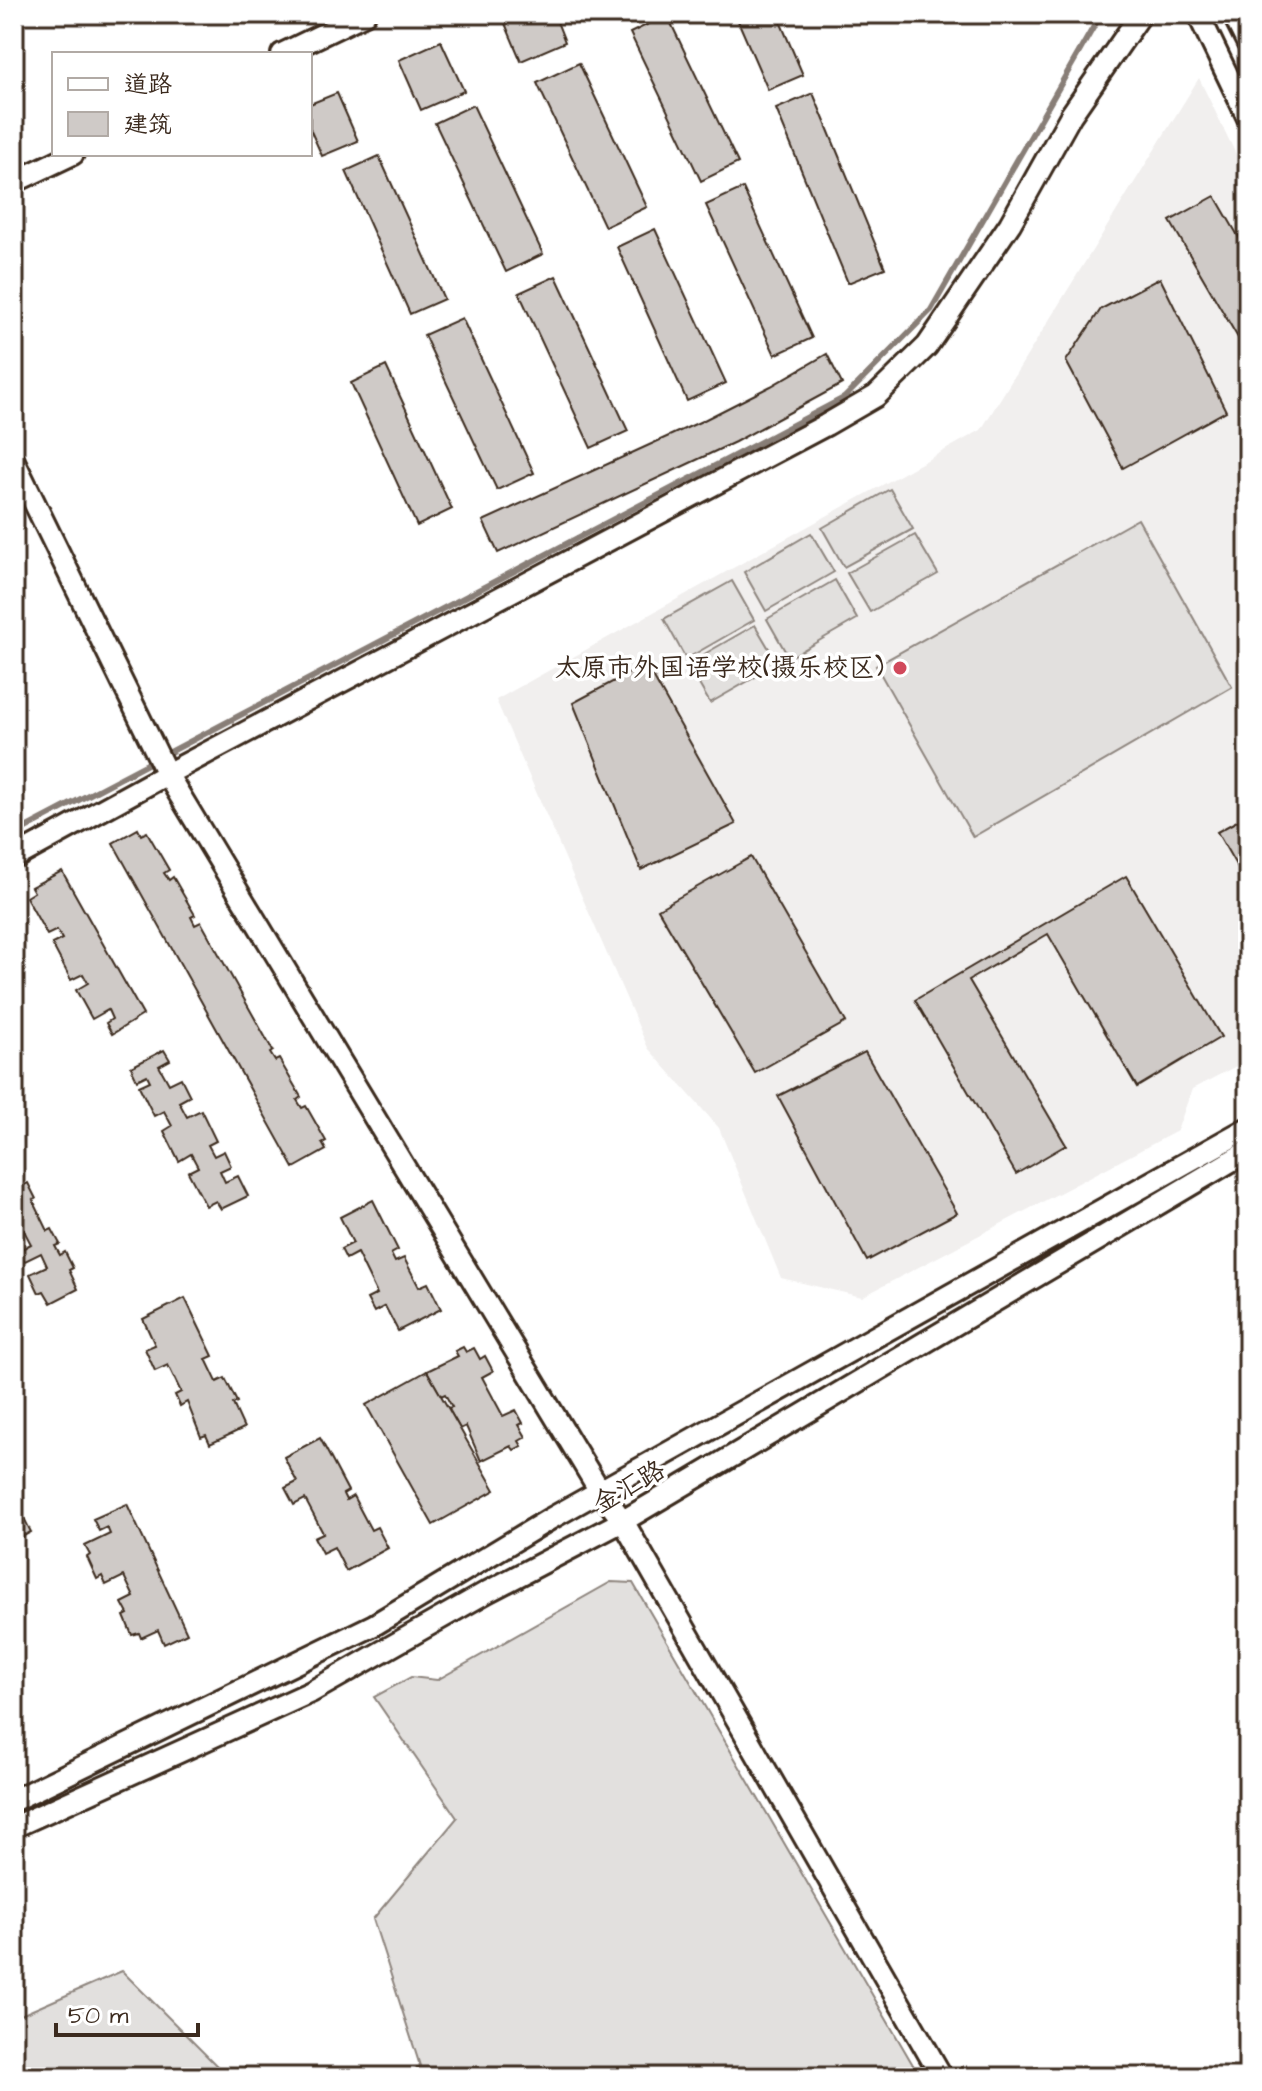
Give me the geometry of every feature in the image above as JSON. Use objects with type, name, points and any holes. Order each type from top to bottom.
[{"type":"street","points":[[286,52],[365,14]]},
{"type":"street","points":[[14,858],[876,396],[927,346],[1010,224],[1071,115],[1141,14]]},
{"type":"street","points":[[1198,14],[1248,118]]},
{"type":"street","points":[[1233,14],[1248,44]]},
{"type":"street","points":[[14,182],[69,156]]},
{"type":"street","points":[[14,461],[167,774],[601,1490],[623,1521],[942,2077]]},
{"type":"street","name":"金汇路","points":[[14,1800],[374,1625],[601,1490],[1248,1128]]},
{"type":"street","name":"金汇路","points":[[14,1827],[311,1692],[487,1592],[623,1521],[1248,1151]]},
{"type":"shaded area","name":"太原市外国语学校(摄乐校区)","points":[[1199,78],[1248,179],[1248,1060],[1192,1089],[1177,1131],[862,1297],[781,1278],[719,1128],[648,1048],[496,700],[981,430]]},
{"type":"shaded area","points":[[890,489],[913,529],[844,567],[822,528]]},
{"type":"shaded area","points":[[1138,519],[1232,687],[973,837],[876,666]]},
{"type":"shaded area","points":[[811,533],[834,572],[766,611],[744,572]]},
{"type":"shaded area","points":[[915,535],[938,574],[870,612],[847,573]]},
{"type":"shaded area","points":[[835,580],[857,619],[789,658],[767,619]]},
{"type":"shaded area","points":[[732,581],[754,620],[686,659],[664,619]]},
{"type":"shaded area","points":[[755,625],[778,664],[710,703],[687,664]]},
{"type":"shaded area","points":[[611,1582],[633,1583],[920,2077],[406,2077],[420,2066],[373,1919],[457,1818],[374,1697],[411,1677],[437,1680]]},
{"type":"shaded area","points":[[122,1971],[228,2077],[24,2077],[14,2054],[14,2018]]},
{"type":"building","points":[[501,14],[554,14],[565,42],[521,61]]},
{"type":"building","points":[[735,14],[777,14],[803,75],[768,90]]},
{"type":"building","points":[[667,15],[738,163],[701,181],[630,33]]},
{"type":"building","points":[[441,41],[464,91],[421,110],[399,60]]},
{"type":"building","points":[[579,63],[647,207],[605,227],[537,83]]},
{"type":"building","points":[[337,93],[358,141],[322,156],[312,134],[312,103]]},
{"type":"building","points":[[813,93],[885,268],[848,283],[776,109]]},
{"type":"building","points":[[473,105],[543,254],[506,272],[435,123]]},
{"type":"building","points":[[379,156],[444,299],[410,314],[346,171]]},
{"type":"building","points":[[743,188],[812,338],[775,355],[706,205]]},
{"type":"building","points":[[1215,196],[1248,253],[1248,355],[1170,221]]},
{"type":"building","points":[[655,229],[726,383],[687,401],[617,247]]},
{"type":"building","points":[[556,276],[628,431],[591,448],[519,293]]},
{"type":"building","points":[[1160,278],[1226,411],[1123,468],[1066,361],[1101,309]]},
{"type":"building","points":[[462,318],[534,473],[497,490],[424,335]]},
{"type":"building","points":[[827,354],[842,384],[735,442],[498,553],[483,521],[704,420]]},
{"type":"building","points":[[386,366],[452,509],[417,526],[351,383]]},
{"type":"building","points":[[646,664],[736,824],[641,870],[573,703]]},
{"type":"building","points":[[1248,815],[1248,886],[1217,832]]},
{"type":"building","points":[[138,829],[141,835],[147,832],[169,870],[164,873],[169,880],[173,877],[195,915],[191,917],[195,925],[201,922],[273,1051],[270,1053],[275,1061],[279,1059],[301,1097],[297,1100],[302,1108],[306,1106],[326,1141],[322,1143],[326,1150],[294,1168],[113,843]]},
{"type":"building","points":[[751,857],[846,1022],[755,1073],[658,909]]},
{"type":"building","points":[[62,871],[143,1015],[112,1034],[106,1023],[112,1019],[108,1010],[92,1019],[76,990],[88,983],[83,974],[71,980],[52,944],[62,939],[57,930],[47,935],[26,897],[34,892],[31,887]]},
{"type":"building","points":[[1126,876],[1221,1037],[1137,1087],[1048,934],[969,980],[1066,1145],[1016,1174],[915,1000]]},
{"type":"building","points":[[164,1050],[170,1060],[159,1066],[169,1084],[181,1078],[190,1096],[179,1102],[187,1117],[201,1110],[216,1141],[208,1145],[214,1156],[224,1151],[231,1166],[220,1171],[225,1182],[238,1176],[248,1196],[221,1209],[216,1201],[206,1206],[188,1172],[198,1167],[191,1154],[179,1161],[164,1131],[172,1126],[164,1111],[154,1116],[139,1086],[150,1081],[147,1075],[137,1080],[131,1067]]},
{"type":"building","points":[[865,1052],[957,1213],[867,1261],[778,1096]]},
{"type":"building","points":[[14,1158],[23,1176],[16,1179],[20,1187],[28,1183],[48,1231],[52,1229],[60,1244],[55,1246],[60,1255],[65,1252],[73,1268],[69,1270],[78,1289],[51,1303],[44,1291],[39,1293],[30,1274],[47,1266],[41,1253],[23,1262],[18,1251],[31,1244],[14,1212]]},
{"type":"building","points":[[373,1200],[398,1250],[391,1254],[395,1262],[404,1258],[419,1287],[428,1283],[441,1309],[398,1331],[385,1306],[374,1312],[367,1299],[377,1294],[357,1253],[346,1259],[341,1249],[353,1243],[340,1217]]},
{"type":"building","points":[[185,1298],[213,1356],[206,1359],[217,1382],[225,1378],[237,1402],[233,1404],[244,1428],[210,1444],[206,1435],[201,1437],[187,1402],[180,1406],[175,1395],[181,1392],[168,1365],[155,1371],[145,1349],[155,1345],[143,1319]]},
{"type":"building","points":[[463,1347],[466,1352],[474,1348],[480,1359],[485,1356],[493,1371],[482,1377],[503,1416],[516,1410],[526,1437],[519,1441],[522,1446],[514,1450],[511,1446],[481,1461],[466,1426],[460,1429],[448,1408],[452,1407],[445,1394],[441,1396],[427,1371],[458,1356],[455,1351]]},
{"type":"building","points":[[427,1371],[495,1490],[433,1525],[366,1405]]},
{"type":"building","points":[[320,1438],[348,1491],[343,1494],[346,1500],[353,1496],[371,1530],[377,1527],[388,1548],[346,1571],[334,1547],[322,1553],[314,1537],[323,1533],[305,1499],[294,1505],[285,1488],[297,1482],[284,1457]]},
{"type":"building","points":[[14,1498],[31,1532],[14,1541]]},
{"type":"building","points":[[127,1504],[187,1633],[164,1644],[158,1630],[141,1638],[139,1633],[132,1635],[124,1616],[128,1614],[122,1603],[134,1597],[124,1576],[106,1585],[102,1576],[97,1579],[87,1557],[90,1555],[85,1546],[110,1534],[107,1527],[99,1531],[93,1519]]},
{"type":"waterway","points":[[14,834],[844,398],[931,310],[1101,14]]},
{"type":"place","name":"太原市外国语学校(摄乐校区)","points":[[900,668]]}]
